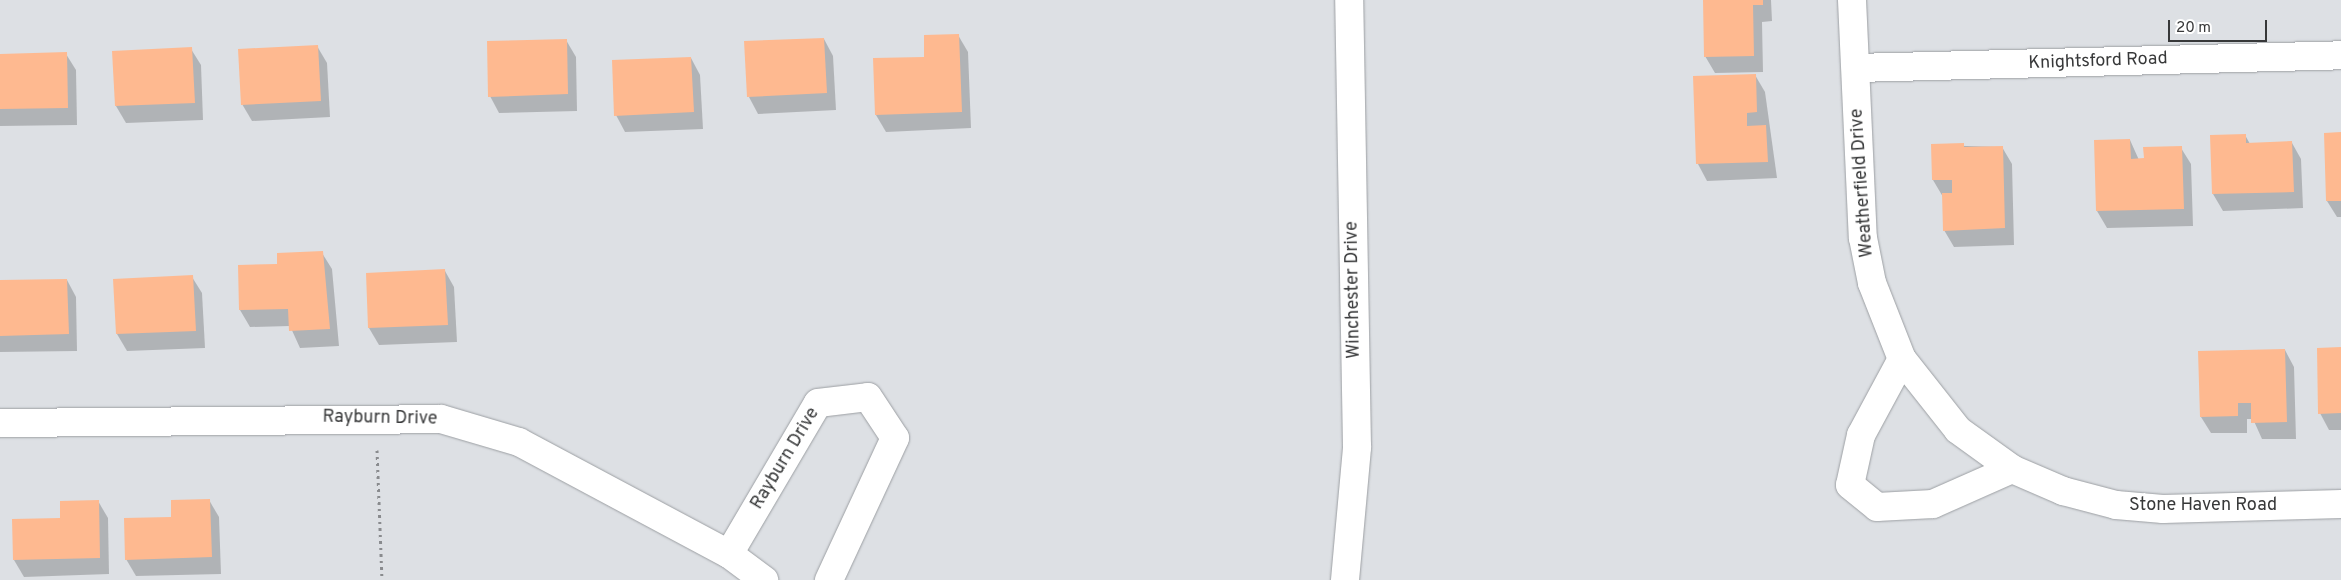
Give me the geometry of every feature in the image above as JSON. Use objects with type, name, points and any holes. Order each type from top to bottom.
[{"type":"street","name":"Winchester Drive","points":[[1346,580],[1357,447],[1349,0]]},
{"type":"street","name":"Weatherfield Drive","points":[[1852,0],[1863,238],[1872,283],[1902,359],[1950,421]]},
{"type":"street","name":"Knightsford Road","points":[[1856,68],[2341,55]]},
{"type":"street","points":[[1902,359],[1861,435],[1850,485],[1877,507],[1933,504],[2012,469]]},
{"type":"street","name":"Rayburn Drive","points":[[729,554],[818,403],[868,397],[895,438],[829,580]]},
{"type":"street","name":"Rayburn Drive","points":[[0,423],[374,417],[441,419],[519,442],[729,554],[764,580]]},
{"type":"street","name":"Stone Haven Road","points":[[1950,421],[2012,469],[2063,491],[2116,505],[2164,509],[2341,504]]},
{"type":"path","points":[[374,417],[382,580]]},
{"type":"building","points":[[1703,0],[1763,0],[1763,5],[1753,5],[1754,56],[1704,57]]},
{"type":"building","points":[[959,34],[962,112],[875,115],[873,58],[924,57],[924,35]]},
{"type":"building","points":[[824,38],[827,93],[747,97],[744,41]]},
{"type":"building","points":[[567,39],[568,94],[488,97],[487,41]]},
{"type":"building","points":[[318,45],[321,101],[241,105],[238,49]]},
{"type":"building","points":[[192,47],[195,103],[115,106],[112,51]]},
{"type":"building","points":[[67,52],[68,108],[0,109],[0,54]]},
{"type":"building","points":[[691,57],[694,112],[614,116],[612,60]]},
{"type":"building","points":[[1756,74],[1757,112],[1747,113],[1747,126],[1766,125],[1768,162],[1696,164],[1693,76]]},
{"type":"building","points":[[2341,132],[2341,201],[2326,201],[2324,133]]},
{"type":"building","points":[[2246,134],[2246,143],[2292,141],[2294,192],[2212,194],[2210,135]]},
{"type":"building","points":[[2130,139],[2131,159],[2144,158],[2143,147],[2182,146],[2184,209],[2096,211],[2094,140]]},
{"type":"building","points":[[1964,143],[1964,147],[2003,146],[2005,228],[1943,231],[1942,193],[1952,193],[1952,180],[1932,180],[1931,144]]},
{"type":"building","points":[[323,251],[330,329],[289,331],[288,309],[239,310],[238,265],[277,264],[277,253]]},
{"type":"building","points":[[445,269],[448,325],[368,328],[366,273]]},
{"type":"building","points":[[193,275],[196,331],[116,334],[113,279]]},
{"type":"building","points":[[67,279],[69,334],[0,336],[0,280]]},
{"type":"building","points":[[2341,347],[2341,413],[2318,414],[2317,348]]},
{"type":"building","points":[[2285,349],[2287,422],[2251,423],[2251,403],[2238,403],[2238,416],[2200,417],[2198,351]]},
{"type":"building","points":[[210,499],[212,557],[125,560],[124,518],[171,517],[171,500]]},
{"type":"building","points":[[99,500],[100,558],[13,560],[12,519],[60,518],[60,501]]}]
